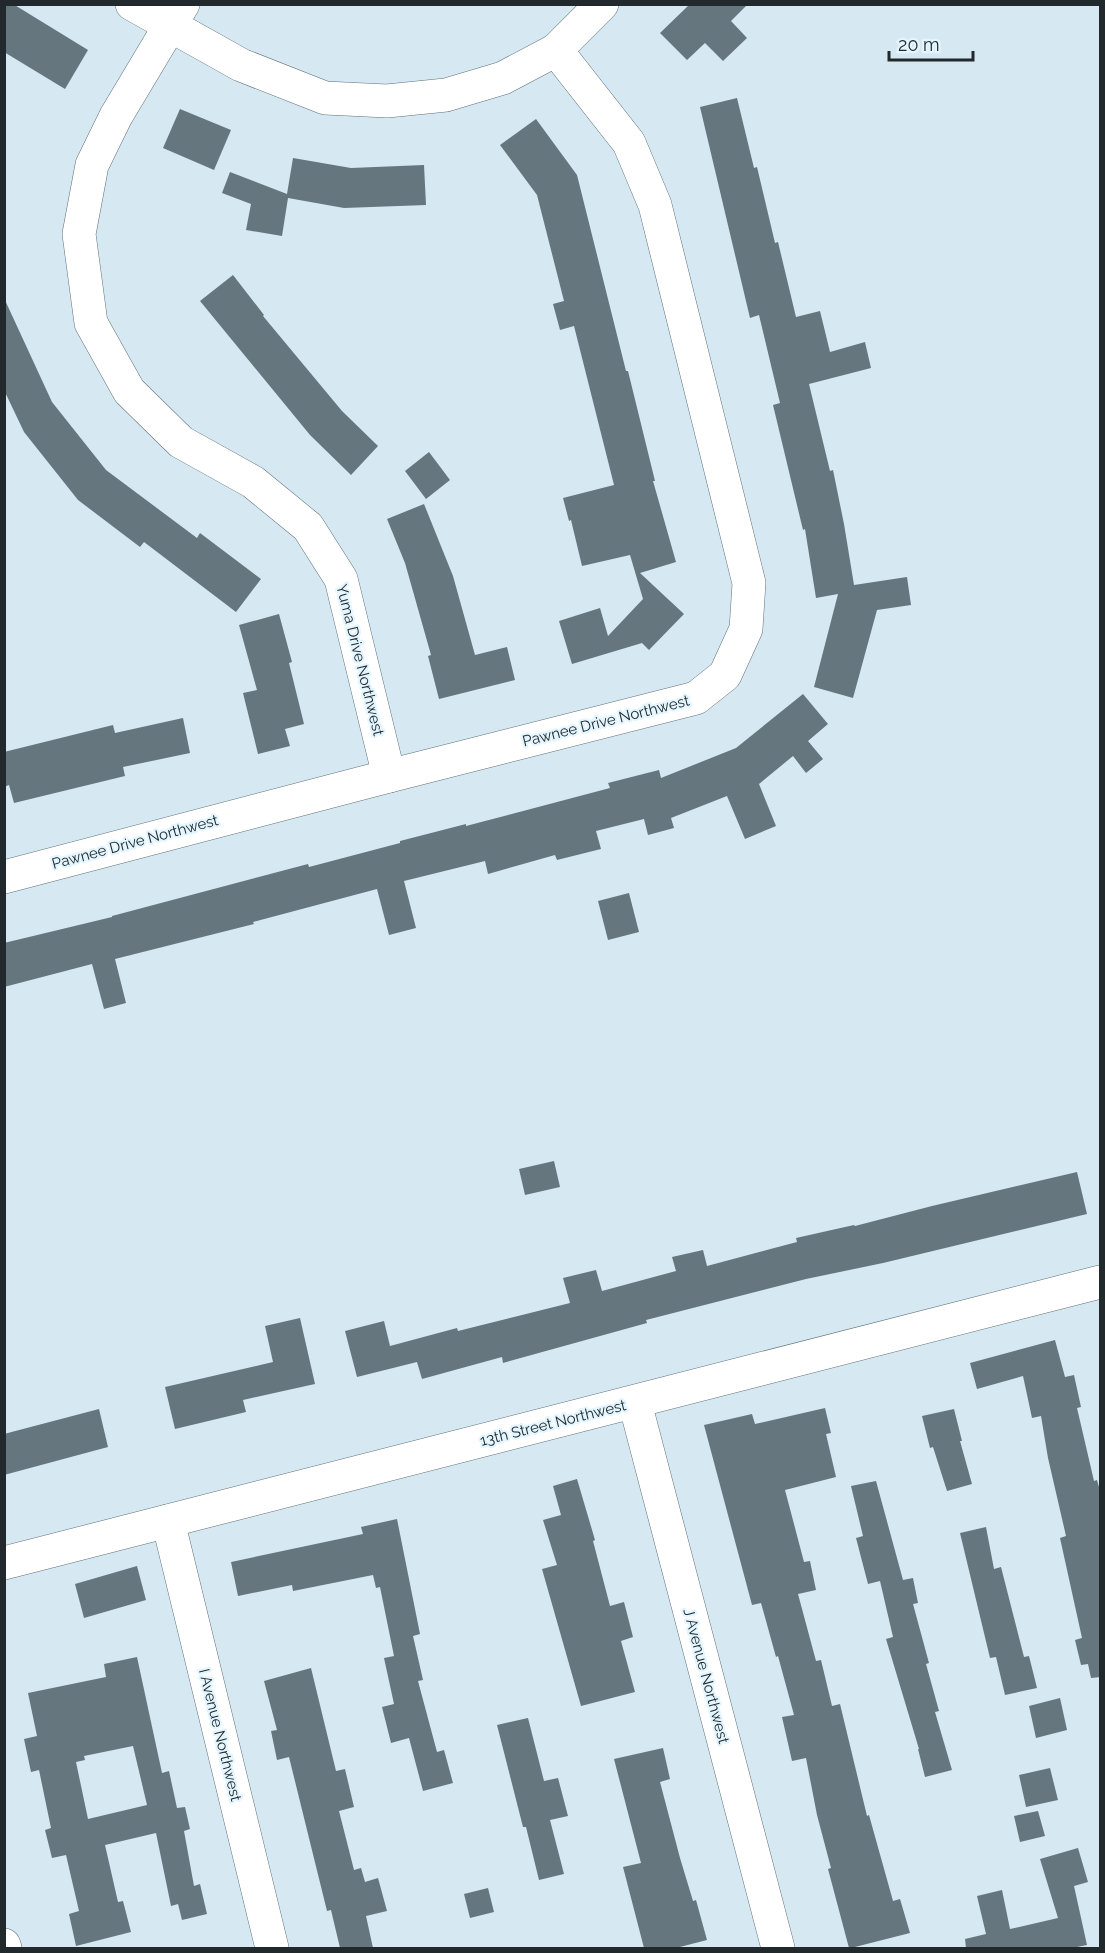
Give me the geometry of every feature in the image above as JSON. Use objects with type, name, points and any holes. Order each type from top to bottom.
[{"type":"street","points":[[132,4],[177,16],[241,65],[325,98],[387,101],[446,95],[503,78],[556,50],[602,4]]},
{"type":"street","name":"Yuma Drive Northwest","points":[[177,16],[116,116],[92,165],[79,234],[92,324],[129,391],[181,442],[254,482],[308,527],[341,579],[389,776]]},
{"type":"street","name":"Pawnee Drive Northwest","points":[[4,877],[696,698],[725,675],[746,629],[749,583],[656,205],[629,143],[556,50]]},
{"type":"street","name":"13th Street Northwest","points":[[4,1563],[1101,1282]]},
{"type":"street","name":"J Avenue Northwest","points":[[635,1403],[778,1948]]},
{"type":"street","name":"I Avenue Northwest","points":[[168,1521],[272,1948]]},
{"type":"building","points":[[4,4],[13,4],[88,50],[65,89],[4,52]]},
{"type":"building","points":[[690,4],[748,4],[731,21],[747,38],[723,61],[705,43],[687,60],[660,33]]},
{"type":"building","points":[[737,98],[754,168],[757,167],[775,243],[778,242],[796,317],[820,311],[830,352],[865,342],[871,368],[809,384],[830,471],[833,470],[854,585],[907,577],[911,605],[877,610],[853,698],[814,687],[838,594],[816,598],[805,529],[803,530],[773,405],[780,403],[759,315],[750,318],[700,107]]},
{"type":"building","points":[[180,109],[231,130],[214,170],[163,148]]},
{"type":"building","points":[[536,119],[577,175],[626,371],[628,371],[655,481],[653,481],[676,562],[640,573],[684,614],[649,650],[642,643],[572,664],[559,621],[600,608],[608,636],[643,599],[630,555],[582,566],[563,498],[614,485],[574,326],[560,330],[553,304],[564,301],[537,195],[500,145]]},
{"type":"building","points":[[293,158],[351,168],[424,165],[426,205],[344,208],[288,198],[282,236],[246,230],[251,204],[222,193],[230,172],[287,194]]},
{"type":"building","points":[[233,275],[263,316],[342,411],[378,446],[351,475],[310,435],[200,301]]},
{"type":"building","points":[[4,298],[52,402],[106,470],[197,538],[200,533],[261,579],[236,612],[144,542],[140,547],[78,500],[24,432],[4,390]]},
{"type":"building","points":[[429,452],[450,480],[426,499],[405,471]]},
{"type":"building","points":[[424,504],[453,576],[475,655],[507,647],[515,680],[439,699],[428,656],[431,655],[405,563],[387,519]]},
{"type":"building","points":[[279,614],[292,662],[289,663],[304,724],[285,729],[290,746],[258,754],[243,693],[257,690],[239,625]]},
{"type":"building","points":[[803,694],[828,724],[808,741],[823,759],[806,773],[793,756],[759,784],[776,826],[745,839],[727,796],[671,818],[674,828],[648,835],[644,819],[596,831],[601,849],[557,860],[555,855],[488,874],[485,861],[404,881],[416,928],[389,935],[377,889],[253,922],[254,924],[115,959],[126,1003],[104,1009],[92,964],[4,987],[4,943],[112,917],[308,864],[309,867],[400,843],[400,841],[610,788],[608,783],[659,770],[661,778],[736,748]]},
{"type":"building","points":[[183,718],[190,753],[123,767],[125,776],[14,803],[9,785],[4,787],[4,752],[113,725],[115,733]]},
{"type":"building","points":[[629,893],[639,932],[608,940],[598,901]]},
{"type":"building","points":[[554,1161],[560,1187],[525,1195],[519,1169]]},
{"type":"building","points":[[1077,1172],[1087,1214],[806,1279],[646,1320],[647,1323],[503,1363],[502,1357],[422,1379],[417,1362],[357,1377],[345,1331],[384,1321],[390,1346],[457,1328],[458,1331],[570,1303],[563,1278],[596,1270],[602,1291],[676,1271],[672,1257],[703,1250],[707,1266],[797,1242],[796,1238],[855,1226]]},
{"type":"building","points":[[300,1318],[315,1384],[243,1400],[246,1412],[175,1429],[165,1387],[273,1362],[265,1326]]},
{"type":"building","points":[[1055,1340],[1065,1377],[1074,1375],[1081,1407],[1077,1408],[1094,1481],[1097,1480],[1101,1494],[1101,1677],[1091,1678],[1088,1664],[1081,1665],[1075,1640],[1082,1638],[1060,1538],[1066,1536],[1041,1416],[1032,1418],[1023,1376],[977,1389],[970,1363]]},
{"type":"building","points":[[825,1408],[831,1433],[826,1434],[836,1477],[785,1490],[804,1562],[810,1561],[816,1590],[798,1594],[816,1661],[821,1660],[832,1706],[840,1704],[867,1816],[869,1815],[893,1901],[900,1899],[910,1933],[851,1948],[849,1948],[828,1869],[831,1868],[817,1815],[806,1758],[792,1761],[782,1717],[794,1715],[778,1656],[776,1657],[761,1603],[752,1605],[704,1425],[752,1414],[755,1424]]},
{"type":"building","points":[[99,1409],[108,1447],[4,1475],[4,1434]]},
{"type":"building","points":[[954,1409],[972,1484],[947,1491],[933,1447],[930,1448],[922,1416]]},
{"type":"building","points":[[577,1479],[595,1540],[593,1541],[610,1606],[624,1602],[633,1637],[621,1641],[635,1692],[581,1706],[542,1569],[557,1565],[543,1520],[561,1515],[553,1486]]},
{"type":"building","points":[[876,1481],[903,1580],[913,1578],[918,1603],[913,1604],[939,1711],[935,1712],[952,1770],[925,1777],[919,1749],[886,1639],[893,1637],[880,1581],[868,1584],[856,1538],[863,1536],[851,1486]]},
{"type":"building","points":[[397,1519],[420,1634],[413,1636],[423,1680],[418,1681],[437,1752],[444,1750],[453,1783],[423,1791],[409,1738],[391,1743],[382,1707],[394,1704],[384,1658],[394,1656],[380,1587],[376,1588],[373,1575],[293,1591],[292,1585],[238,1596],[231,1562],[363,1534],[361,1527]]},
{"type":"building","points":[[986,1527],[994,1569],[1001,1567],[1024,1657],[1029,1656],[1037,1688],[1005,1695],[996,1657],[990,1658],[960,1533]]},
{"type":"building","points":[[137,1566],[146,1600],[84,1618],[75,1584]]},
{"type":"building","points":[[137,1657],[162,1773],[169,1771],[177,1808],[185,1807],[190,1829],[184,1831],[194,1886],[200,1884],[207,1914],[182,1920],[178,1904],[171,1906],[156,1833],[105,1845],[118,1902],[123,1901],[131,1932],[76,1946],[69,1914],[79,1911],[66,1855],[52,1858],[45,1830],[51,1828],[39,1770],[31,1772],[24,1739],[37,1736],[28,1693],[106,1677],[104,1664]],"holes":[[[133,1746],[147,1805],[88,1819],[76,1762],[85,1760],[84,1756]]]},
{"type":"building","points":[[311,1668],[336,1771],[345,1769],[354,1807],[339,1811],[354,1870],[361,1868],[365,1882],[378,1878],[387,1911],[366,1916],[373,1948],[340,1948],[331,1910],[327,1911],[289,1757],[277,1760],[271,1731],[277,1730],[264,1681]]},
{"type":"building","points":[[1060,1698],[1067,1730],[1036,1738],[1029,1706]]},
{"type":"building","points":[[528,1718],[544,1781],[558,1778],[568,1816],[550,1820],[564,1874],[539,1880],[497,1725]]},
{"type":"building","points":[[663,1748],[670,1779],[660,1782],[680,1858],[693,1901],[696,1900],[707,1940],[676,1948],[644,1948],[623,1867],[641,1863],[614,1759]]},
{"type":"building","points":[[1050,1768],[1058,1800],[1026,1807],[1019,1775]]},
{"type":"building","points":[[1038,1811],[1045,1836],[1020,1842],[1014,1816]]},
{"type":"building","points":[[1078,1848],[1088,1882],[1074,1886],[1087,1945],[1072,1948],[966,1948],[965,1939],[986,1934],[977,1896],[1002,1890],[1010,1929],[1058,1918],[1040,1859]]},
{"type":"building","points":[[488,1888],[494,1912],[470,1918],[464,1894]]}]
